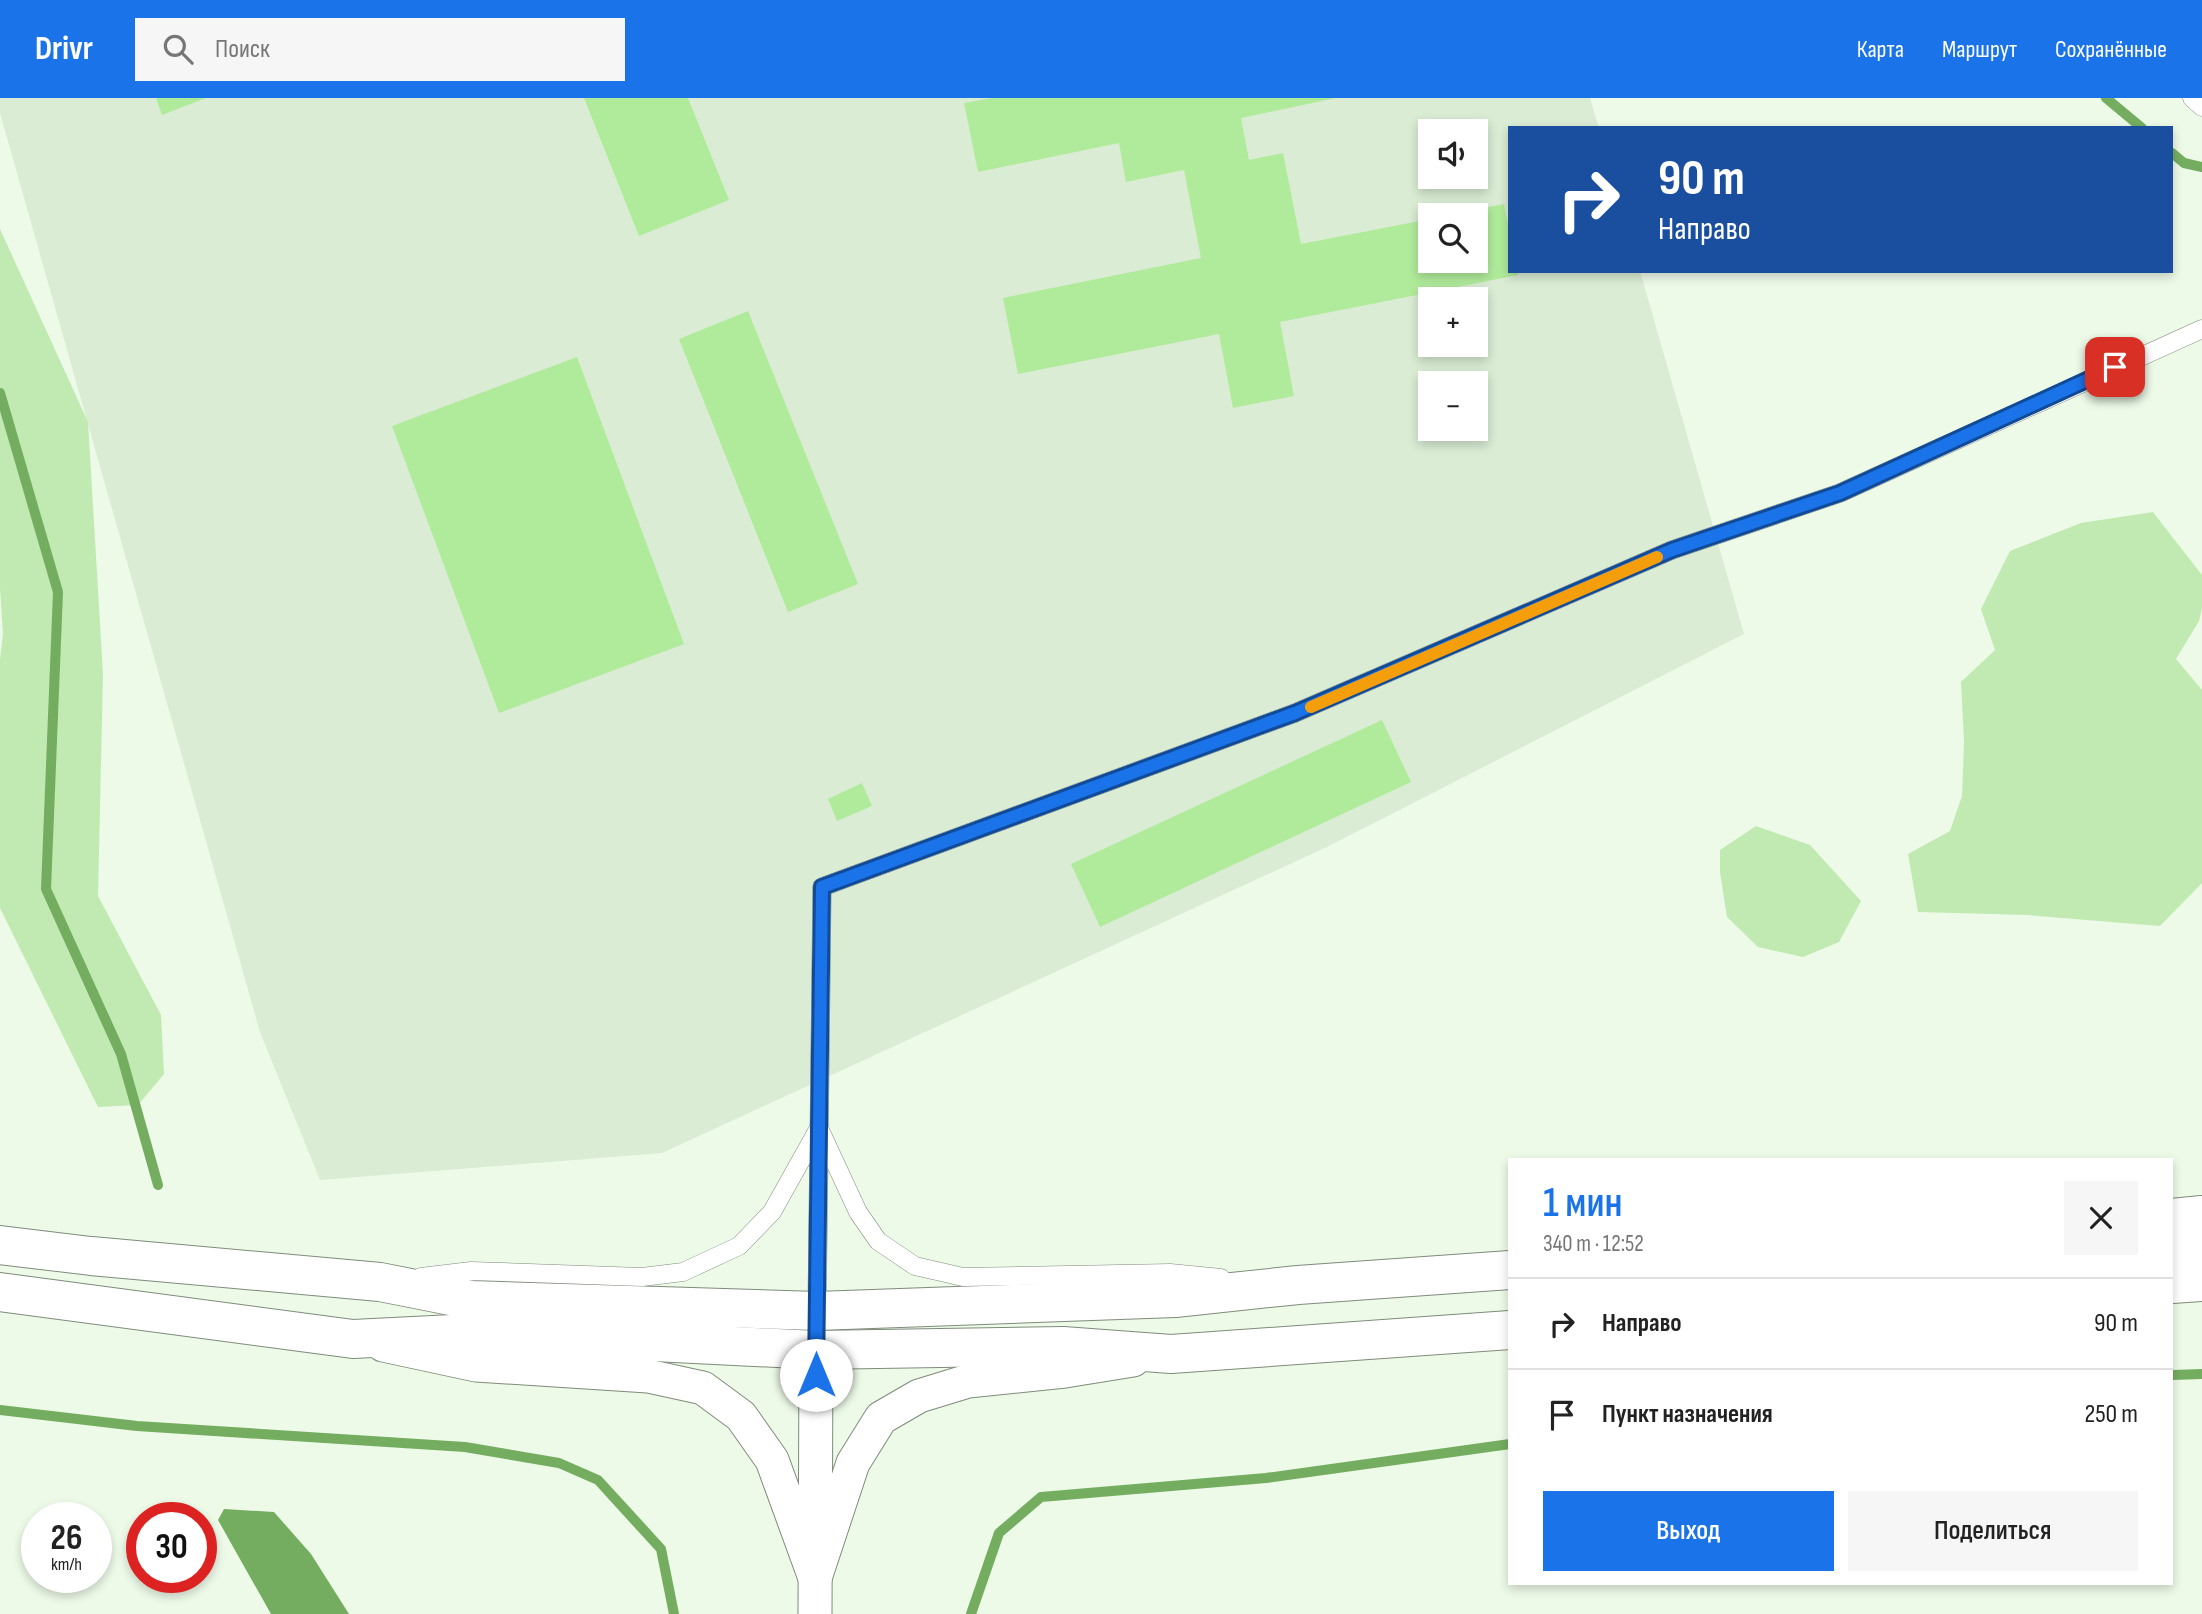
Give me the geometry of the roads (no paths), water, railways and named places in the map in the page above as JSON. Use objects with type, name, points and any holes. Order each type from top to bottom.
[{"type":"main road","points":[[0,1245],[105,1258],[380,1282],[471,1300],[817,1311],[1175,1298],[1298,1284],[1508,1270]]},
{"type":"main road","points":[[2173,1284],[2202,1282]]},
{"type":"main road","points":[[0,1292],[353,1339],[473,1333],[817,1350],[1063,1346],[1171,1354],[1508,1330]]},
{"type":"main road","points":[[817,1311],[817,1350]]},
{"type":"street","points":[[353,1339],[476,1365],[648,1376],[703,1388],[741,1416],[772,1460],[815,1578]]},
{"type":"street","points":[[815,1614],[817,1350]]},
{"type":"street","points":[[815,1578],[853,1463],[881,1418],[919,1396],[968,1381],[1065,1371],[1171,1354]]},
{"type":"lane","points":[[2192,98],[2202,107]]},
{"type":"lane","points":[[817,1311],[822,887],[1295,713],[1672,550],[1840,493],[2202,329]]},
{"type":"lane","points":[[380,1282],[471,1271],[642,1277],[683,1272],[739,1246],[772,1212],[820,1128]]},
{"type":"lane","points":[[820,1128],[858,1212],[878,1241],[915,1266],[963,1277],[1170,1273],[1298,1284]]},
{"type":"waterway","points":[[2106,98],[2140,126]]},
{"type":"waterway","points":[[2173,154],[2184,163],[2202,167]]},
{"type":"waterway","points":[[0,393],[58,592],[46,889],[121,1054],[158,1185]]},
{"type":"waterway","points":[[2173,1375],[2202,1374]]},
{"type":"waterway","points":[[0,1410],[137,1426],[465,1447],[559,1463],[598,1480],[661,1549],[674,1614]]},
{"type":"waterway","points":[[971,1614],[999,1533],[1041,1497],[1266,1478],[1508,1444]]}]
